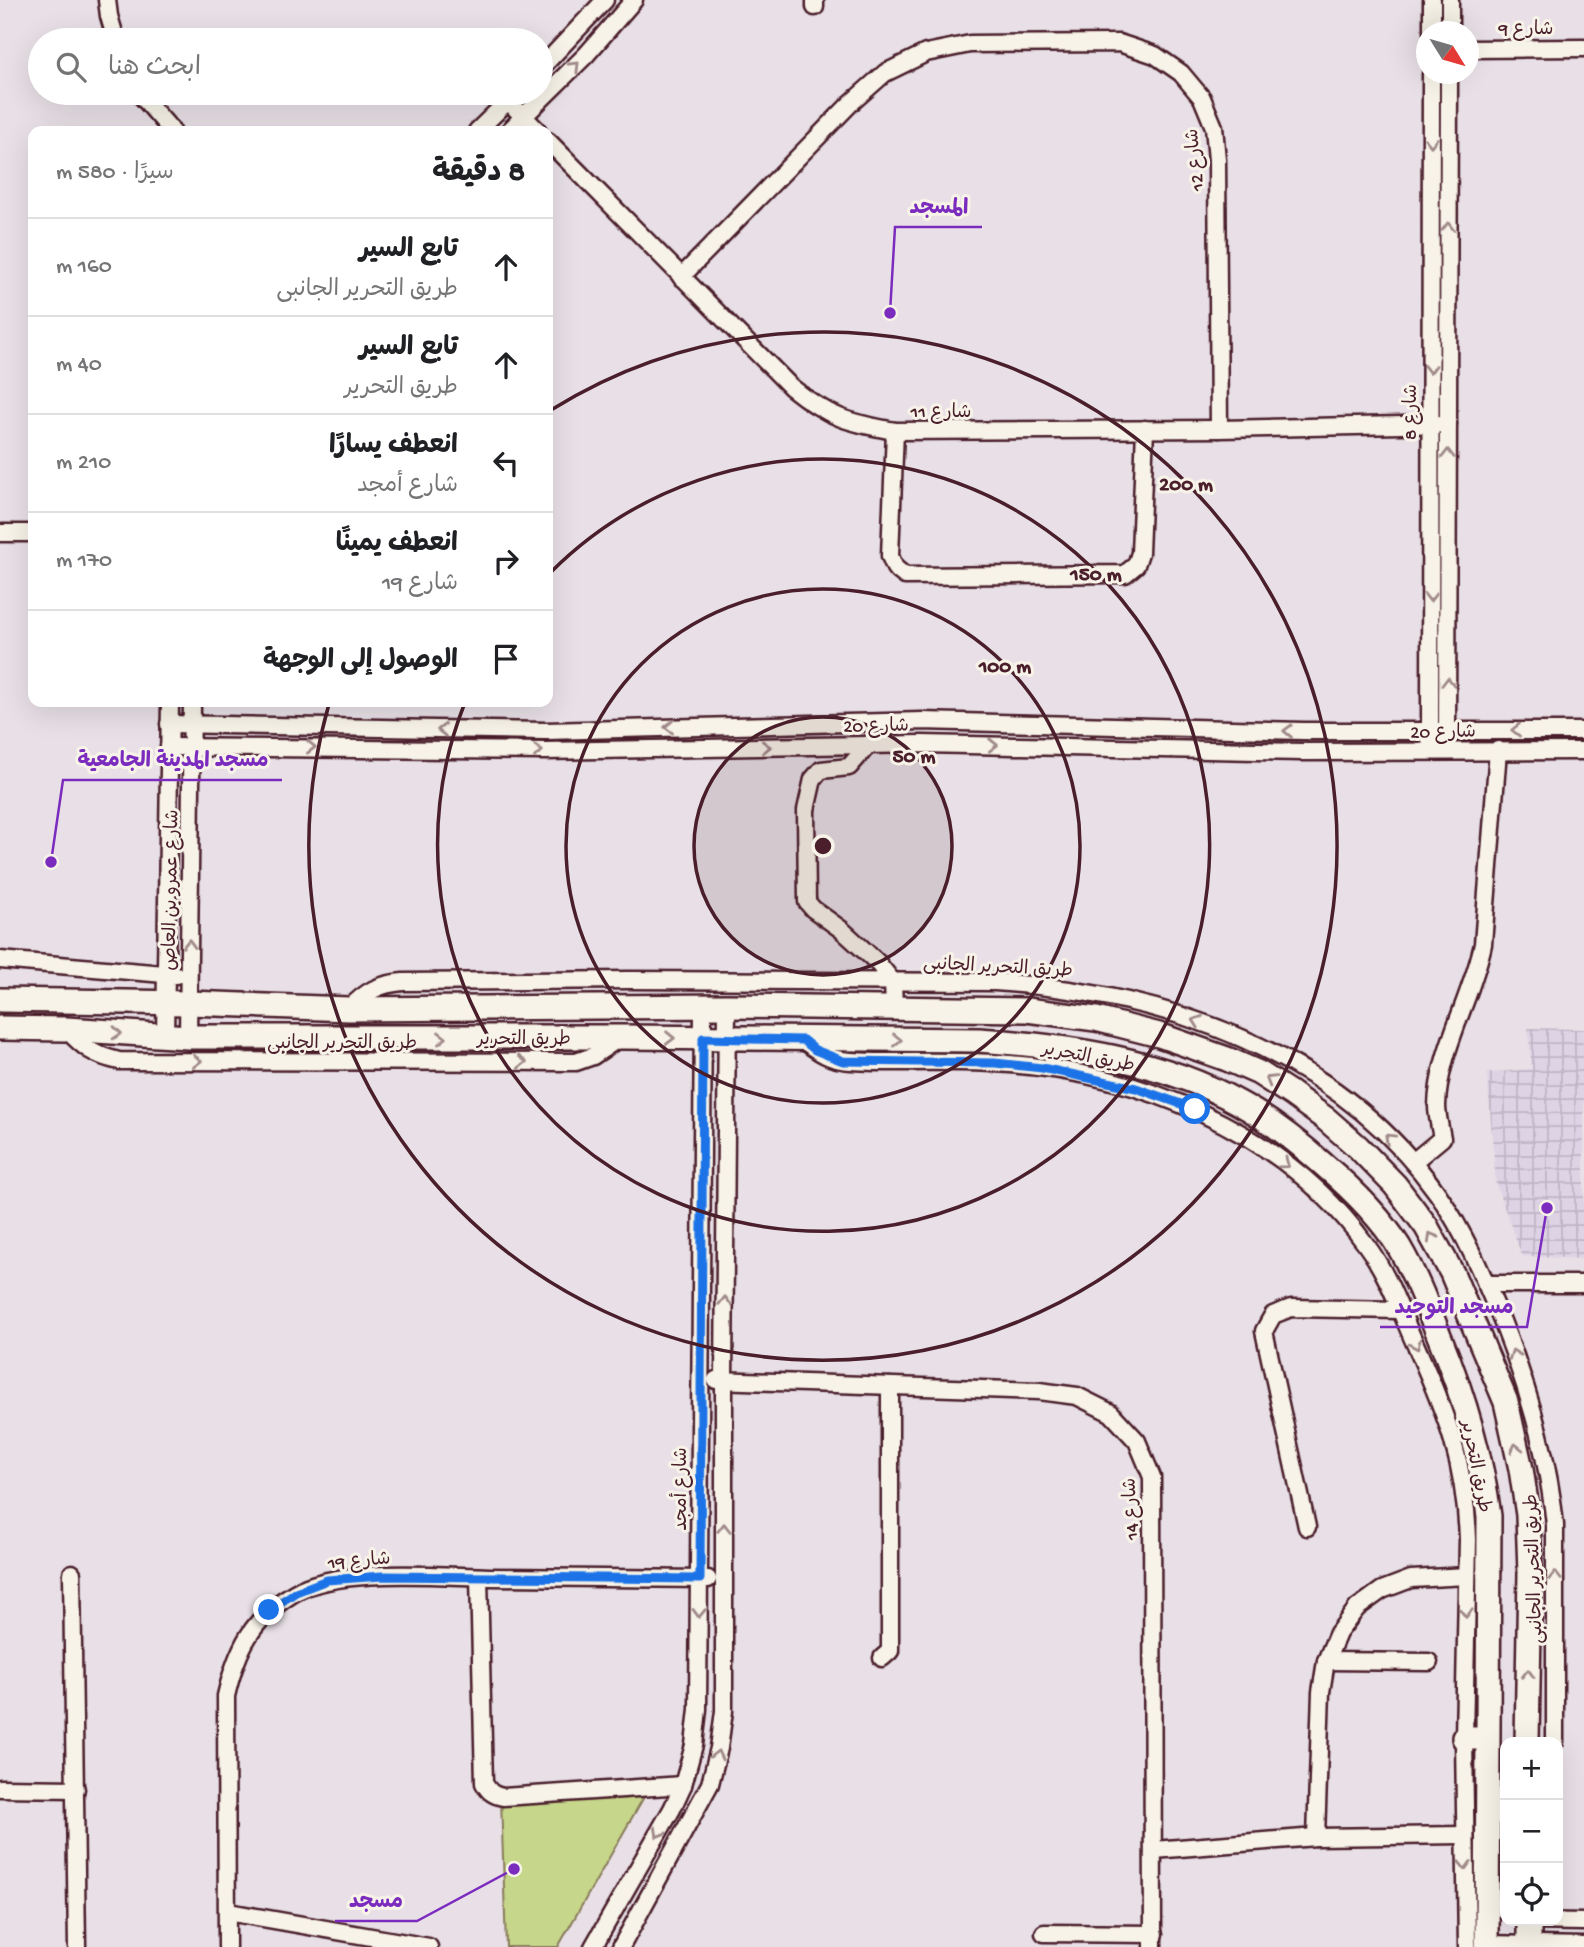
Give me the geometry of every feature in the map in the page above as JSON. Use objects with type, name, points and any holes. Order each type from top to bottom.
[{"type":"street","points":[[107,0],[112,28]]},
{"type":"street","points":[[553,55],[605,0]]},
{"type":"street","points":[[553,88],[634,0]]},
{"type":"street","points":[[1432,0],[1432,21]]},
{"type":"street","points":[[1450,0],[1450,21]]},
{"type":"street","name":"شارع 12","points":[[681,277],[851,103],[885,73],[926,53],[970,44],[1119,43],[1155,55],[1181,73],[1202,98],[1214,127],[1217,160],[1219,429]]},
{"type":"street","name":"شارع 9","points":[[1479,48],[1584,48]]},
{"type":"street","name":"شارع 8","points":[[1430,751],[1431,84]]},
{"type":"street","name":"شارع 8","points":[[1447,750],[1449,84]]},
{"type":"street","points":[[149,105],[168,126]]},
{"type":"street","points":[[482,126],[504,105]]},
{"type":"street","points":[[517,105],[533,126]]},
{"type":"street","points":[[514,126],[536,105]]},
{"type":"street","name":"شارع 11","points":[[553,146],[772,370],[809,402],[830,415],[853,423],[895,431],[1219,429],[1448,424]]},
{"type":"street","points":[[895,431],[890,556],[895,568],[905,576],[1125,574],[1136,565],[1140,553],[1145,429]]},
{"type":"street","points":[[0,533],[28,533]]},
{"type":"street","name":"شارع عمرو بن العاص","points":[[170,707],[167,975],[177,1002],[176,1036]]},
{"type":"street","name":"شارع عمرو بن العاص","points":[[176,1036],[177,1002],[189,976],[192,707]]},
{"type":"street","name":"شارع 20","points":[[169,724],[546,731],[922,721],[1304,731],[1584,731]]},
{"type":"street","points":[[869,744],[849,767],[821,770],[813,779],[806,810],[806,893],[811,907],[867,952],[893,982],[894,1007]]},
{"type":"street","name":"شارع 20","points":[[169,747],[519,751],[869,744],[1303,752],[1584,751]]},
{"type":"street","points":[[1413,1162],[1442,1138],[1437,1108],[1442,1072],[1477,974],[1483,944],[1498,750]]},
{"type":"street","points":[[0,960],[189,976]]},
{"type":"street","name":"طريق التحرير الجانبى","points":[[349,1009],[364,993],[382,984],[403,982],[642,980],[996,982],[1043,985],[1113,997],[1182,1015],[1227,1031],[1312,1074],[1348,1101],[1413,1162],[1438,1195],[1461,1232],[1486,1284],[1526,1386],[1541,1438],[1552,1491],[1555,1525],[1555,1737]]},
{"type":"street","name":"طريق التحرير","points":[[0,1000],[177,1002],[349,1009],[427,1006],[995,1008],[1096,1019],[1195,1046],[1248,1068],[1290,1093],[1358,1147],[1395,1185],[1426,1226],[1451,1273],[1506,1402],[1528,1515],[1530,1572],[1527,1737]]},
{"type":"street","name":"شارع أمجد","points":[[593,1947],[655,1840],[683,1785],[694,1745],[698,1709],[700,1579],[703,1006]]},
{"type":"street","points":[[621,1947],[710,1784],[724,1711],[727,1006]]},
{"type":"street","name":"طريق التحرير","points":[[0,1028],[176,1036],[621,1037],[979,1040],[1023,1043],[1085,1052],[1142,1065],[1212,1090],[1270,1122],[1308,1150],[1368,1206],[1398,1246],[1421,1291],[1465,1406],[1483,1472],[1489,1516],[1476,1738],[1496,1920],[1480,1946]]},
{"type":"street","name":"طريق التحرير الجانبى","points":[[66,1029],[84,1048],[101,1057],[119,1061],[576,1062],[600,1052],[621,1037]]},
{"type":"street","points":[[803,1040],[815,1050],[843,1061],[995,1063],[1042,1068],[1136,1088],[1195,1109],[1260,1145],[1318,1192],[1368,1247],[1387,1280],[1439,1398],[1461,1467],[1466,1503],[1467,1576],[1476,1738],[1464,1835],[1480,1946],[1584,1946]]},
{"type":"street","points":[[1486,1284],[1584,1284]]},
{"type":"street","points":[[1307,1527],[1264,1331],[1273,1315],[1291,1308],[1400,1310]]},
{"type":"street","name":"شارع 14","points":[[699,1379],[1039,1391],[1077,1396],[1111,1413],[1137,1441],[1152,1477],[1154,1941]]},
{"type":"street","points":[[882,1658],[890,1651],[890,1386]]},
{"type":"street","points":[[72,1573],[77,1947]]},
{"type":"street","name":"شارع 19","points":[[227,1947],[226,1696],[233,1664],[248,1635],[269,1610],[296,1592],[327,1580],[382,1576],[725,1579]]},
{"type":"street","points":[[1316,1837],[1321,1692],[1326,1661],[1338,1633],[1357,1608],[1382,1590],[1411,1579],[1467,1576]]},
{"type":"street","points":[[479,1577],[484,1783],[488,1790],[503,1797],[683,1785]]},
{"type":"street","points":[[1326,1661],[1429,1662]]},
{"type":"street","points":[[0,1788],[76,1789]]},
{"type":"street","points":[[1154,1850],[1316,1837],[1464,1835]]},
{"type":"street","points":[[228,1912],[429,1947]]},
{"type":"street","points":[[1563,1922],[1584,1922]]},
{"type":"street","points":[[1527,1926],[1529,1946]]},
{"type":"street","points":[[1044,1933],[1154,1941]]},
{"type":"shaded area","points":[[1528,1028],[1584,1029],[1584,1259],[1522,1256],[1496,1185],[1487,1073],[1532,1069]]},
{"type":"green space","points":[[645,1795],[558,1947],[506,1947],[501,1799]]},
{"type":"place","name":"المسجد","points":[[890,313]]},
{"type":"place","name":"مسجد المدينة الجامعية","points":[[51,862]]},
{"type":"place","name":"مسجد التوحيد","points":[[1547,1208]]},
{"type":"place","name":"مسجد","points":[[514,1869]]},
{"type":"route","points":[[269,1610],[296,1592],[327,1580],[382,1576],[700,1579],[699,1379],[703,1038],[803,1040],[828,1057],[843,1061],[995,1063],[1042,1068],[1136,1088],[1195,1109]]}]
